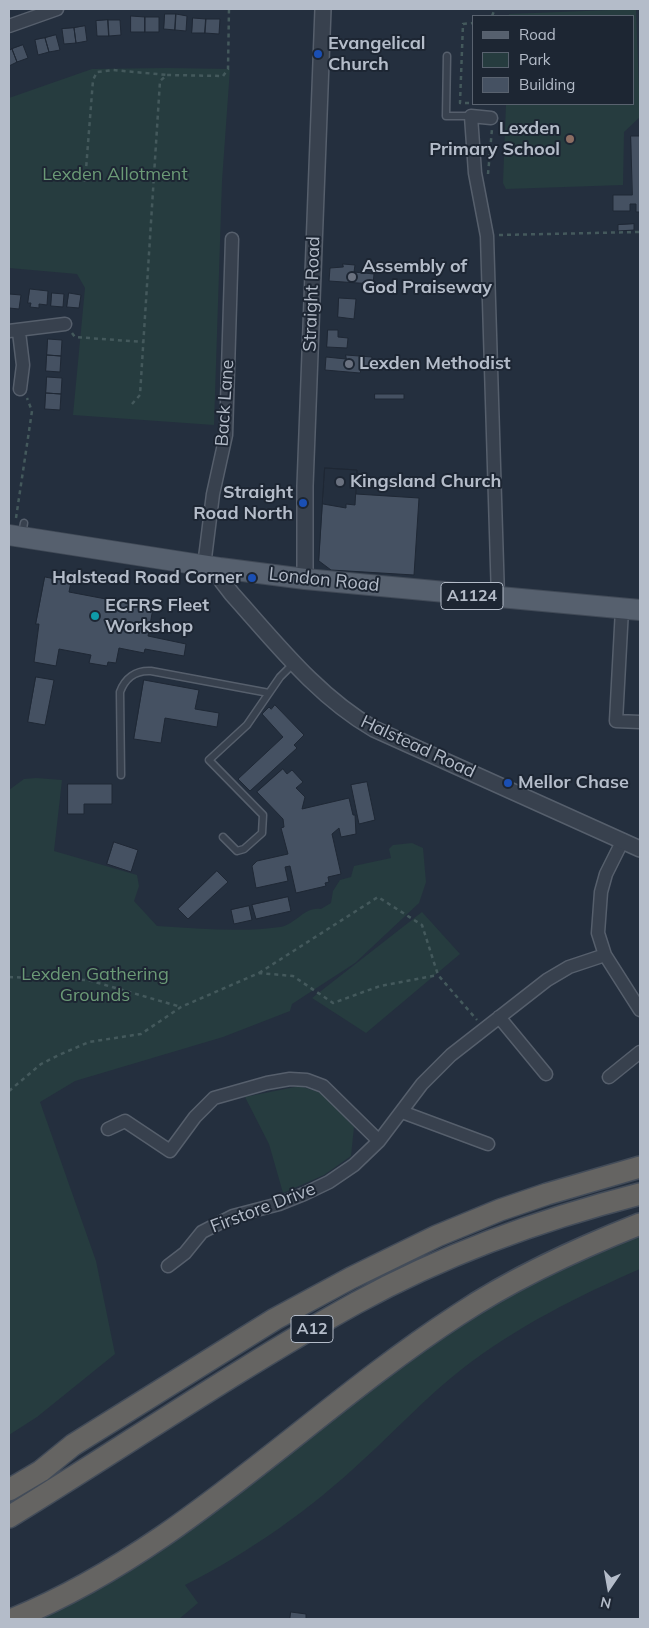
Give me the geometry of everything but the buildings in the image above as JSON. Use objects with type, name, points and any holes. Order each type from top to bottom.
[{"type":"highway","name":"A12","points":[[9,1476],[73,1445],[275,1319],[382,1262],[437,1236],[500,1210],[640,1167]]},
{"type":"highway","name":"A12","points":[[9,1517],[182,1406],[357,1303],[441,1262],[505,1236],[551,1219],[640,1194]]},
{"type":"highway","points":[[13,1619],[96,1580],[167,1535],[376,1373],[458,1314],[559,1259],[640,1224]]},
{"type":"highway","name":"A12","points":[[9,1490],[41,1471],[73,1445]]},
{"type":"main road","name":"London Road","points":[[17,533],[212,567],[305,579],[631,609]]},
{"type":"street","points":[[9,26],[57,9]]},
{"type":"street","name":"Straight Road","points":[[305,579],[305,486],[324,9]]},
{"type":"street","points":[[492,118],[470,116],[475,173],[487,236],[498,598]]},
{"type":"street","name":"Back Lane","points":[[212,567],[213,494],[226,435],[232,238]]},
{"type":"street","points":[[20,389],[23,365],[14,332],[65,324]]},
{"type":"street","name":"Halstead Road","points":[[212,567],[232,594],[294,663],[328,698],[349,714],[374,729],[640,849]]},
{"type":"street","points":[[631,609],[616,721],[640,722]]},
{"type":"street","points":[[623,840],[606,874],[601,892],[598,933],[605,955],[640,1010]]},
{"type":"street","name":"Firstore Drive","points":[[168,1266],[185,1253],[202,1232],[233,1216],[279,1204],[329,1182],[354,1164],[379,1141],[426,1079],[484,1028],[546,980],[569,967],[605,955]]},
{"type":"street","points":[[499,1017],[546,1074]]},
{"type":"street","points":[[609,1077],[640,1052]]},
{"type":"street","points":[[108,1128],[125,1122],[170,1151],[195,1117],[214,1098],[267,1083],[290,1079],[307,1080],[323,1086],[379,1141]]},
{"type":"street","points":[[402,1112],[488,1144]]},
{"type":"lane","points":[[447,56],[446,116],[470,116]]},
{"type":"lane","points":[[223,837],[237,851],[244,849],[262,833],[263,815],[209,760],[248,725],[280,677],[294,663]]},
{"type":"lane","points":[[121,775],[120,692],[125,682],[135,674],[151,671],[270,693]]},
{"type":"path","points":[[85,182],[93,80],[97,72],[113,70],[167,75],[223,76],[228,69],[229,9]]},
{"type":"path","points":[[472,23],[463,24],[460,103],[472,103]]},
{"type":"path","points":[[132,404],[140,395],[160,81],[167,75]]},
{"type":"path","points":[[486,183],[493,134],[492,118]]},
{"type":"path","points":[[487,236],[640,232]]},
{"type":"path","points":[[65,324],[75,337],[143,342]]},
{"type":"path","points":[[17,533],[32,411],[20,389]]},
{"type":"path","points":[[9,1091],[41,1064],[59,1055],[89,1042],[141,1034],[181,1007],[258,973],[378,897],[422,925],[438,975],[484,1028]]},
{"type":"path","points":[[258,973],[293,976],[333,1003],[380,986],[438,975]]},
{"type":"path","points":[[9,977],[88,980],[181,1007]]},
{"type":"green space","points":[[636,9],[640,117],[624,132],[623,185],[506,189],[503,183],[506,105],[634,105],[634,15],[509,14]]},
{"type":"green space","name":"Lexden Allotment","points":[[92,69],[230,69],[222,181],[214,425],[73,415],[85,288],[77,274],[9,268],[9,98]]},
{"type":"green space","name":"Lexden Gathering Grounds","points":[[24,779],[62,780],[54,851],[137,875],[139,886],[134,901],[157,926],[234,930],[265,929],[286,925],[310,910],[321,909],[331,903],[333,891],[340,880],[351,877],[354,866],[391,858],[389,849],[393,845],[412,843],[423,848],[426,882],[419,903],[355,963],[292,1004],[290,1011],[223,1037],[75,1081],[40,1102],[96,1261],[115,1354],[37,1417],[9,1435],[9,790]]},
{"type":"green space","points":[[422,912],[460,954],[366,1033],[312,998]]},
{"type":"green space","points":[[300,1086],[321,1093],[354,1127],[351,1156],[324,1175],[283,1193],[269,1144],[245,1097]]},
{"type":"green space","points":[[640,1226],[640,1269],[548,1313],[504,1339],[462,1369],[424,1401],[376,1448],[323,1495],[256,1544],[185,1585],[198,1603],[179,1619],[22,1619],[32,1616],[474,1309]]},
{"type":"place","name":"Evangelical Church","points":[[318,54]]},
{"type":"place","name":"Lexden Primary School","points":[[570,139]]},
{"type":"place","name":"Assembly of God Praiseway","points":[[352,277]]},
{"type":"place","name":"Lexden Methodist","points":[[349,364]]},
{"type":"place","name":"Kingsland Church","points":[[340,482]]},
{"type":"place","name":"Straight Road North","points":[[303,503]]},
{"type":"place","name":"Halstead Road Corner","points":[[252,578]]},
{"type":"place","name":"ECFRS Fleet Workshop","points":[[95,616]]},
{"type":"place","name":"Mellor Chase","points":[[508,783]]}]
